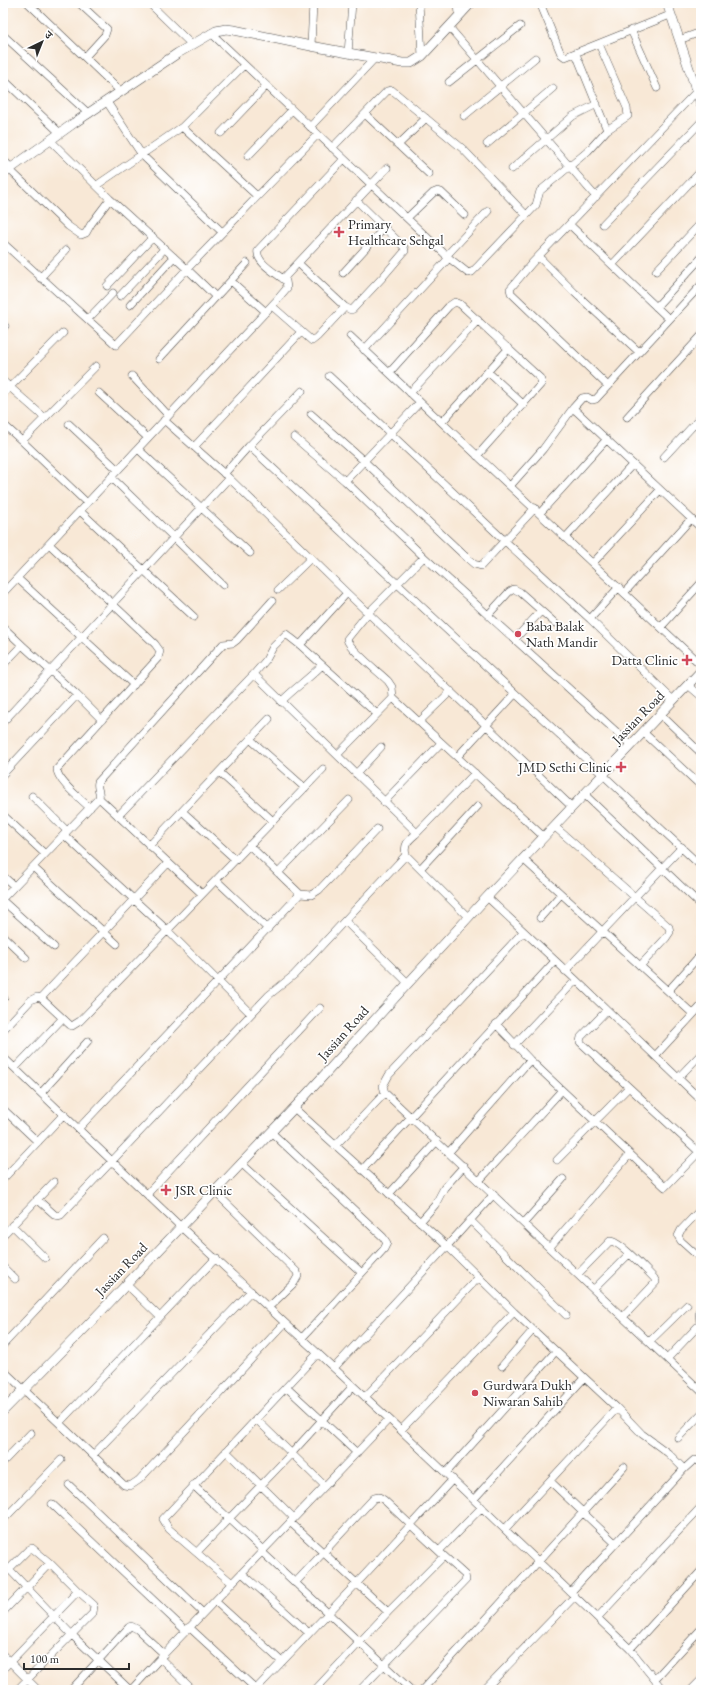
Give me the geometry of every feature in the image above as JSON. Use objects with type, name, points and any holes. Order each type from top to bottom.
[{"type":"street","points":[[311,46],[313,3]]},
{"type":"street","points":[[348,53],[352,3]]},
{"type":"street","points":[[419,3],[422,56]]},
{"type":"street","points":[[458,3],[459,15]]},
{"type":"street","points":[[8,171],[60,133],[212,33],[226,29],[407,63],[415,61],[422,56],[471,3]]},
{"type":"street","points":[[540,3],[562,56],[565,58],[670,15]]},
{"type":"street","points":[[667,3],[679,40],[697,86],[701,104]]},
{"type":"street","points":[[83,4],[107,29],[105,35],[85,57]]},
{"type":"street","points":[[33,5],[121,92]]},
{"type":"street","points":[[154,5],[192,45]]},
{"type":"street","points":[[449,82],[520,26]]},
{"type":"street","points":[[449,27],[596,197]]},
{"type":"street","points":[[632,30],[657,88]]},
{"type":"street","points":[[679,40],[701,32]]},
{"type":"street","points":[[212,33],[244,66],[465,272],[472,272],[538,203],[538,195],[540,191],[569,165],[588,152],[607,130],[626,118],[629,114],[599,44]]},
{"type":"street","points":[[3,35],[89,114]]},
{"type":"street","points":[[576,54],[607,130]]},
{"type":"street","points":[[310,127],[375,58]]},
{"type":"street","points":[[464,116],[534,58]]},
{"type":"street","points":[[97,185],[182,127],[244,66]]},
{"type":"street","points":[[3,79],[60,133]]},
{"type":"street","points":[[221,134],[266,86]]},
{"type":"street","points":[[608,386],[510,291],[512,285],[570,225],[697,86]]},
{"type":"street","points":[[487,144],[553,88]]},
{"type":"street","points":[[332,148],[390,90],[395,91],[463,149],[526,215]]},
{"type":"street","points":[[107,102],[142,155],[222,232]]},
{"type":"street","points":[[512,169],[546,138],[577,113],[597,104]]},
{"type":"street","points":[[248,156],[292,110]]},
{"type":"street","points":[[365,114],[429,174]]},
{"type":"street","points":[[398,145],[426,118]]},
{"type":"street","points":[[603,224],[701,122]]},
{"type":"street","points":[[182,127],[257,196]]},
{"type":"street","points":[[3,243],[116,345],[187,268],[318,134]]},
{"type":"street","points":[[51,141],[110,199],[187,268],[216,297]]},
{"type":"street","points":[[3,593],[138,449],[166,417],[272,306],[287,288],[286,281],[258,257],[258,250],[344,159]]},
{"type":"street","points":[[3,160],[8,171],[68,226],[81,235],[86,233],[110,199]]},
{"type":"street","points":[[283,279],[387,168]]},
{"type":"street","points":[[612,265],[701,171]]},
{"type":"street","points":[[407,218],[433,193],[438,191],[441,192],[465,215]]},
{"type":"street","points":[[298,263],[345,307],[351,310],[353,309],[405,251],[404,246],[356,200]]},
{"type":"street","points":[[364,350],[488,212]]},
{"type":"street","points":[[656,271],[701,223]]},
{"type":"street","points":[[570,225],[669,319]]},
{"type":"street","points":[[343,273],[385,227]]},
{"type":"street","points":[[107,286],[153,237]]},
{"type":"street","points":[[120,296],[165,248]]},
{"type":"street","points":[[40,278],[66,250]]},
{"type":"street","points":[[130,305],[174,257]]},
{"type":"street","points":[[539,257],[588,306],[639,352]]},
{"type":"street","points":[[656,307],[701,258]]},
{"type":"street","points":[[159,359],[247,263]]},
{"type":"street","points":[[231,281],[266,312]]},
{"type":"street","points":[[511,485],[544,449],[573,408],[584,397],[592,400],[596,399],[701,285]]},
{"type":"street","points":[[88,319],[113,293]]},
{"type":"street","points":[[389,373],[455,302],[460,304],[509,348],[540,378],[542,383],[477,456]]},
{"type":"street","points":[[272,306],[310,340],[314,340],[345,307]]},
{"type":"street","points":[[410,393],[478,320]]},
{"type":"street","points":[[194,447],[300,332]]},
{"type":"street","points":[[3,394],[63,333]]},
{"type":"street","points":[[350,336],[477,456],[511,485],[701,665]]},
{"type":"street","points":[[627,417],[700,338]]},
{"type":"street","points":[[442,422],[509,348]]},
{"type":"street","points":[[22,441],[96,366]]},
{"type":"street","points":[[488,372],[524,405]]},
{"type":"street","points":[[132,376],[166,417],[194,447],[572,807]]},
{"type":"street","points":[[329,376],[504,541],[590,619],[673,700]]},
{"type":"street","points":[[3,381],[45,418]]},
{"type":"street","points":[[3,722],[201,508],[249,446],[302,391]]},
{"type":"street","points":[[99,393],[148,438]]},
{"type":"street","points":[[345,481],[420,402]]},
{"type":"street","points":[[573,408],[701,528]]},
{"type":"street","points":[[310,414],[364,461],[474,564],[480,566],[504,541],[537,511],[607,439]]},
{"type":"street","points":[[664,457],[701,417]]},
{"type":"street","points":[[3,424],[87,503]]},
{"type":"street","points":[[69,424],[118,470]]},
{"type":"street","points":[[294,437],[345,481],[424,557],[631,745]]},
{"type":"street","points":[[249,446],[602,776],[682,847],[701,866]]},
{"type":"street","points":[[138,449],[250,553]]},
{"type":"street","points":[[566,538],[633,464]]},
{"type":"street","points":[[111,477],[223,585]]},
{"type":"street","points":[[593,563],[660,490]]},
{"type":"street","points":[[80,511],[194,617]]},
{"type":"street","points":[[590,619],[622,590],[691,519]]},
{"type":"street","points":[[48,544],[160,651],[158,658],[57,769],[57,773],[62,780],[90,808]]},
{"type":"street","points":[[424,557],[368,613],[348,636],[347,641],[388,681],[392,688],[393,698],[544,837]]},
{"type":"street","points":[[278,590],[311,558]]},
{"type":"street","points":[[17,578],[134,685]]},
{"type":"street","points":[[661,627],[701,583]]},
{"type":"street","points":[[488,615],[509,592],[514,589],[520,592],[555,623]]},
{"type":"street","points":[[300,645],[347,593]]},
{"type":"street","points":[[54,947],[3,899],[99,798],[100,792],[97,785],[98,782],[223,644],[237,640],[272,601]]},
{"type":"street","points":[[515,639],[541,611]]},
{"type":"street","points":[[3,627],[102,720]]},
{"type":"street","points":[[118,816],[254,674],[266,660],[273,647],[284,635],[289,636],[300,645],[377,714]]},
{"type":"street","points":[[3,665],[22,645]]},
{"type":"street","points":[[281,702],[296,688],[309,679],[322,665]]},
{"type":"street","name":"Jassian Road","points":[[3,1411],[294,1108],[486,897],[701,671]]},
{"type":"street","points":[[254,674],[416,834]]},
{"type":"street","points":[[688,684],[701,696]]},
{"type":"street","points":[[419,722],[450,691]]},
{"type":"street","points":[[457,757],[515,694]]},
{"type":"street","points":[[3,774],[77,695]]},
{"type":"street","points":[[337,755],[393,698]]},
{"type":"street","points":[[660,714],[701,753]]},
{"type":"street","points":[[149,846],[269,719]]},
{"type":"street","points":[[643,732],[701,786]]},
{"type":"street","points":[[250,739],[305,788]]},
{"type":"street","points":[[384,802],[441,743]]},
{"type":"street","points":[[356,774],[381,747]]},
{"type":"street","points":[[3,1030],[34,997],[41,998],[62,1019],[72,1026],[80,1021],[323,769]]},
{"type":"street","points":[[219,772],[273,821]]},
{"type":"street","points":[[468,917],[406,855],[404,851],[406,844],[475,773]]},
{"type":"street","points":[[584,794],[701,905]]},
{"type":"street","points":[[32,796],[65,833],[167,930],[251,1014]]},
{"type":"street","points":[[99,798],[202,894]]},
{"type":"street","points":[[278,873],[349,800]]},
{"type":"street","points":[[420,869],[478,806]]},
{"type":"street","points":[[182,811],[236,860]]},
{"type":"street","points":[[3,815],[45,854]]},
{"type":"street","points":[[554,826],[635,897],[670,930],[666,938],[640,966]]},
{"type":"street","points":[[250,845],[300,894],[311,895],[319,890],[377,829]]},
{"type":"street","points":[[565,971],[682,847]]},
{"type":"street","points":[[37,1199],[55,1215],[61,1215],[275,989],[294,975],[406,855]]},
{"type":"street","points":[[523,859],[693,1014]]},
{"type":"street","points":[[41,998],[168,863]]},
{"type":"street","points":[[32,867],[118,944]]},
{"type":"street","points":[[3,876],[14,886]]},
{"type":"street","points":[[216,880],[268,929]]},
{"type":"street","points":[[79,1128],[300,894]]},
{"type":"street","points":[[540,918],[561,894]]},
{"type":"street","points":[[486,897],[576,980],[701,1100]]},
{"type":"street","points":[[345,921],[408,983]]},
{"type":"street","points":[[523,932],[389,1076],[383,1086],[385,1093],[412,1116],[701,1391]]},
{"type":"street","points":[[3,936],[26,958]]},
{"type":"street","points":[[668,991],[701,954]]},
{"type":"street","points":[[362,1170],[555,961]]},
{"type":"street","points":[[514,1045],[576,980]]},
{"type":"street","points":[[655,1056],[701,1006]]},
{"type":"street","points":[[148,1194],[320,1008]]},
{"type":"street","points":[[496,1024],[514,1045],[665,1187],[700,1151],[628,1088],[580,1042],[581,1037],[607,1010]]},
{"type":"street","points":[[15,1068],[62,1019]]},
{"type":"street","points":[[41,1093],[88,1041]]},
{"type":"street","points":[[678,1078],[701,1054]]},
{"type":"street","points":[[3,1057],[181,1227],[401,1430],[598,1617],[630,1649],[663,1690]]},
{"type":"street","points":[[449,1152],[530,1060]]},
{"type":"street","points":[[557,1160],[628,1088]]},
{"type":"street","points":[[480,1181],[562,1090]]},
{"type":"street","points":[[335,1146],[385,1093]]},
{"type":"street","points":[[294,1108],[447,1246],[514,1312],[618,1408],[642,1434],[668,1452],[684,1469]]},
{"type":"street","points":[[3,1109],[38,1142]]},
{"type":"street","points":[[4,1175],[64,1114]]},
{"type":"street","points":[[271,1132],[386,1241],[384,1249],[302,1338]]},
{"type":"street","points":[[389,1194],[437,1141]]},
{"type":"street","points":[[550,1248],[630,1154]]},
{"type":"street","points":[[241,1163],[362,1273]]},
{"type":"street","points":[[420,1222],[435,1205],[444,1188],[464,1166]]},
{"type":"street","points":[[524,1223],[563,1179]]},
{"type":"street","points":[[3,1235],[54,1182]]},
{"type":"street","points":[[214,1191],[297,1272],[298,1276],[295,1281],[269,1307]]},
{"type":"street","points":[[334,1368],[494,1194]]},
{"type":"street","points":[[701,1209],[681,1230],[678,1236],[681,1241],[701,1259]]},
{"type":"street","points":[[470,1220],[566,1315]]},
{"type":"street","points":[[12,1225],[45,1258]]},
{"type":"street","points":[[3,1345],[103,1238]]},
{"type":"street","points":[[578,1274],[610,1241],[616,1242],[654,1278],[656,1282],[623,1318]]},
{"type":"street","points":[[594,1289],[629,1254]]},
{"type":"street","points":[[59,1423],[216,1258]]},
{"type":"street","points":[[3,1267],[15,1279]]},
{"type":"street","points":[[365,1397],[479,1277]]},
{"type":"street","points":[[126,1284],[160,1317]]},
{"type":"street","points":[[93,1455],[251,1291]]},
{"type":"street","points":[[649,1342],[687,1305]]},
{"type":"street","points":[[668,1359],[700,1324],[699,1312],[701,1306]]},
{"type":"street","points":[[401,1430],[514,1312]]},
{"type":"street","points":[[3,1370],[124,1485],[130,1486],[135,1483],[285,1323]]},
{"type":"street","points":[[502,1366],[533,1330]]},
{"type":"street","points":[[446,1473],[556,1351]]},
{"type":"street","points":[[232,1583],[169,1529],[163,1521],[165,1515],[318,1353]]},
{"type":"street","points":[[474,1499],[584,1378]]},
{"type":"street","points":[[196,1552],[261,1486],[353,1386]]},
{"type":"street","points":[[286,1387],[356,1453]]},
{"type":"street","points":[[505,1529],[618,1408]]},
{"type":"street","points":[[678,1438],[701,1414]]},
{"type":"street","points":[[256,1419],[325,1486]]},
{"type":"street","points":[[9,1569],[71,1634],[130,1690],[389,1419]]},
{"type":"street","points":[[3,1462],[31,1433]]},
{"type":"street","points":[[226,1451],[324,1553],[388,1612]]},
{"type":"street","points":[[3,1520],[61,1460]]},
{"type":"street","points":[[484,1690],[573,1594],[615,1543],[684,1469],[694,1460],[701,1461]]},
{"type":"street","points":[[422,1690],[624,1467]]},
{"type":"street","points":[[52,1504],[256,1690],[357,1584],[452,1479]]},
{"type":"street","points":[[550,1481],[615,1543]]},
{"type":"street","points":[[70,1485],[203,1613]]},
{"type":"street","points":[[193,1485],[295,1583],[411,1690]]},
{"type":"street","points":[[295,1583],[376,1497],[384,1500],[465,1575],[466,1580],[360,1690]]},
{"type":"street","points":[[315,1690],[442,1554],[482,1507]]},
{"type":"street","points":[[598,1617],[701,1507]]},
{"type":"street","points":[[3,1575],[28,1550],[32,1548],[94,1605],[95,1608],[17,1690]]},
{"type":"street","points":[[3,1612],[50,1564]]},
{"type":"street","points":[[630,1649],[701,1571]]},
{"type":"street","points":[[242,1573],[309,1633]]},
{"type":"street","points":[[3,1669],[78,1591]]},
{"type":"street","points":[[215,1601],[282,1662]]},
{"type":"street","points":[[70,1690],[128,1627],[131,1626],[137,1629],[193,1690]]},
{"type":"street","points":[[655,1679],[701,1629]]},
{"type":"street","points":[[3,1655],[38,1690]]},
{"type":"street","points":[[691,1690],[701,1680]]},
{"type":"place","name":"Primary Healthcare Sehgal","points":[[339,232]]},
{"type":"place","name":"Baba Balak Nath Mandir","points":[[518,634]]},
{"type":"place","name":"Datta Clinic","points":[[687,660]]},
{"type":"place","name":"JMD Sethi Clinic","points":[[621,767]]},
{"type":"place","name":"JSR Clinic","points":[[166,1190]]},
{"type":"place","name":"Gurdwara Dukh Niwaran Sahib","points":[[475,1393]]}]
